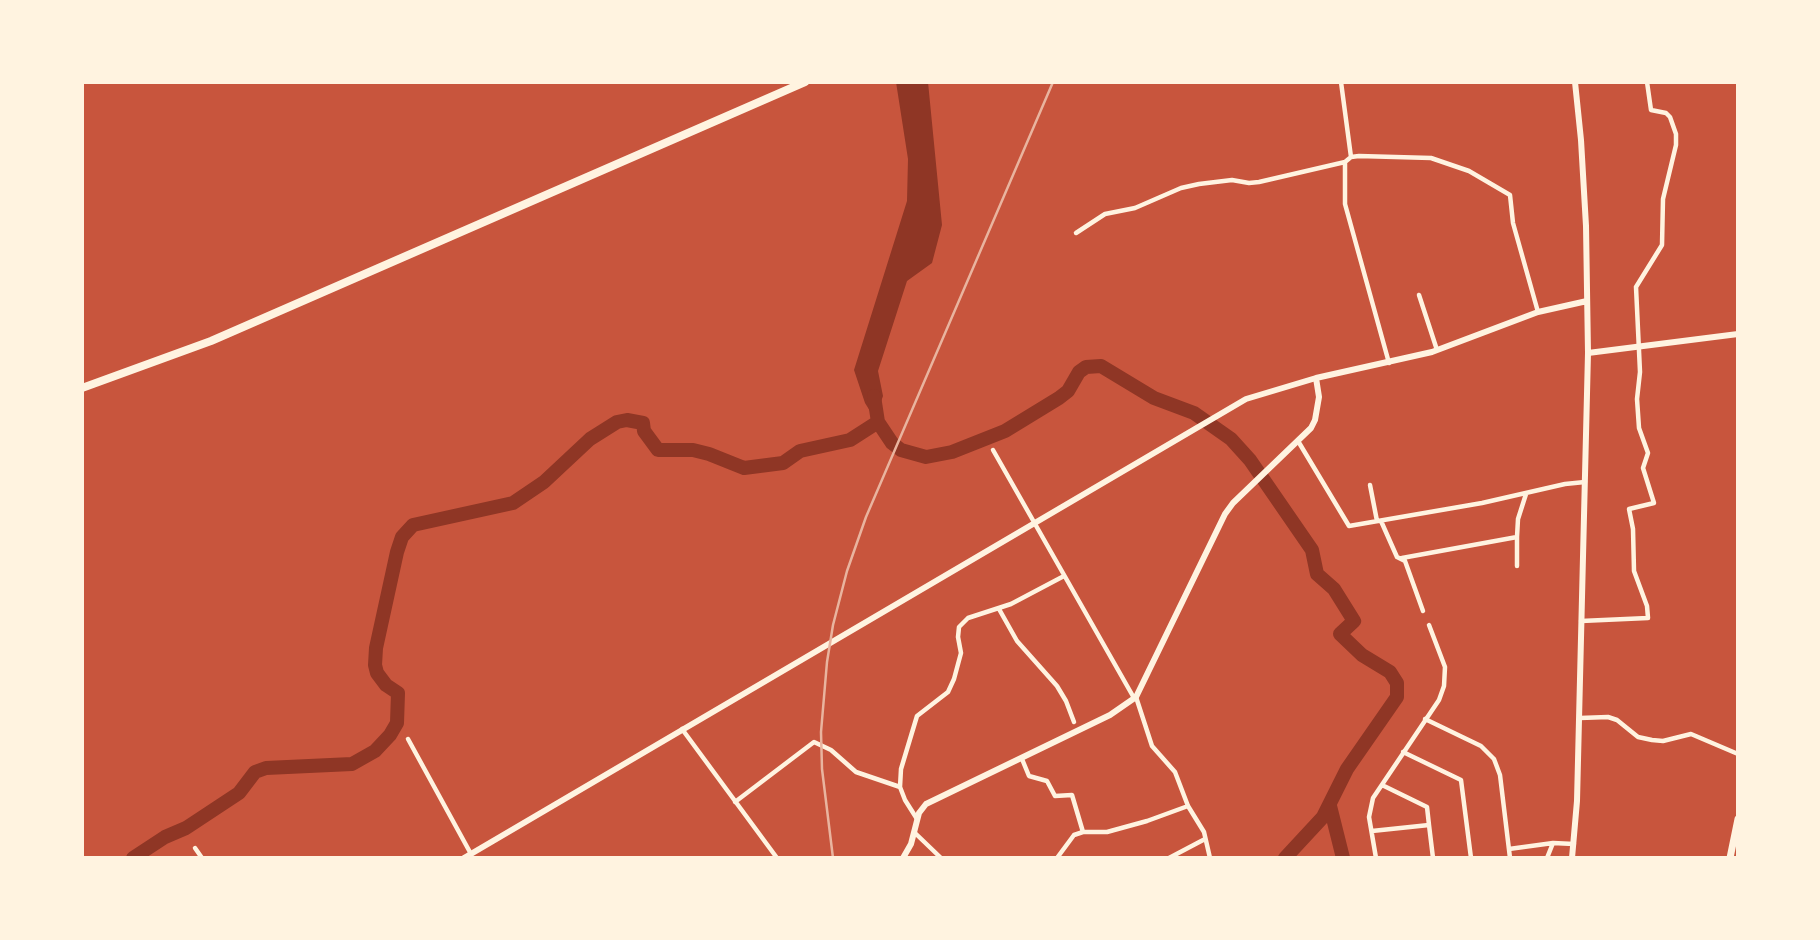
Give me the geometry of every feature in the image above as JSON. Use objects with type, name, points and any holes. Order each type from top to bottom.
[{"type":"highway","points":[[82,388],[211,341],[805,82]]},
{"type":"main road","points":[[1572,858],[1579,718],[1588,353],[1582,152],[1575,82]]},
{"type":"main road","points":[[471,855],[1225,410],[1269,390],[1437,351],[1538,312],[1587,301]]},
{"type":"main road","points":[[1588,353],[1738,334]]},
{"type":"main road","points":[[903,858],[915,833],[922,808],[1111,715],[1135,697],[1218,527],[1233,503],[1311,428],[1319,397],[1316,378]]},
{"type":"main road","points":[[1730,858],[1738,819]]},
{"type":"street","points":[[1341,82],[1351,157]]},
{"type":"street","points":[[1581,621],[1648,618],[1647,606],[1634,571],[1633,528],[1629,509],[1654,503],[1643,468],[1648,453],[1639,428],[1637,399],[1640,372],[1636,287],[1662,245],[1663,200],[1676,145],[1676,134],[1666,113],[1651,110],[1647,82]]},
{"type":"street","points":[[1076,233],[1098,216],[1135,208],[1181,188],[1216,181],[1259,182],[1345,162],[1351,157],[1377,155],[1440,160],[1468,171],[1507,192],[1511,197],[1513,223],[1538,312]]},
{"type":"street","points":[[1345,162],[1345,204],[1389,363]]},
{"type":"street","points":[[1419,295],[1437,351]]},
{"type":"street","points":[[1298,441],[1349,526],[1585,482]]},
{"type":"street","points":[[993,450],[1135,697],[1152,747],[1175,772],[1188,806],[1204,832],[1210,858]]},
{"type":"street","points":[[1370,485],[1379,521],[1397,557],[1517,537]]},
{"type":"street","points":[[1517,566],[1518,519],[1526,494]]},
{"type":"street","points":[[1402,558],[1423,611]]},
{"type":"street","points":[[918,820],[900,787],[901,769],[916,716],[948,692],[954,679],[961,653],[959,627],[973,616],[999,609],[1064,576]]},
{"type":"street","points":[[999,609],[1017,641],[1057,686],[1074,722]]},
{"type":"street","points":[[1376,858],[1369,810],[1373,799],[1439,700],[1445,675],[1429,625]]},
{"type":"street","points":[[1579,718],[1608,718],[1625,726],[1638,737],[1653,740],[1663,741],[1691,734],[1738,754]]},
{"type":"street","points":[[1425,719],[1481,746],[1494,759],[1500,775],[1510,858]]},
{"type":"street","points":[[682,729],[777,858]]},
{"type":"street","points":[[408,739],[471,855]]},
{"type":"street","points":[[735,802],[814,742],[831,750],[856,772],[900,787]]},
{"type":"street","points":[[1403,752],[1461,780],[1471,858]]},
{"type":"street","points":[[1022,759],[1029,776],[1047,781],[1055,796],[1072,795],[1083,832]]},
{"type":"street","points":[[1382,785],[1427,807],[1433,858]]},
{"type":"street","points":[[1057,858],[1074,835],[1083,832],[1107,832],[1188,806]]},
{"type":"street","points":[[1372,831],[1429,825]]},
{"type":"street","points":[[915,833],[941,858]]},
{"type":"street","points":[[1169,858],[1205,839]]},
{"type":"street","points":[[1509,849],[1553,843],[1574,844]]},
{"type":"street","points":[[1546,858],[1553,843]]},
{"type":"street","points":[[195,848],[201,858]]},
{"type":"shaded area","points":[[896,82],[928,82],[942,225],[932,263],[907,281],[878,371],[883,396],[875,419],[865,403],[854,370],[907,201],[908,159]]},
{"type":"waterway","points":[[874,396],[878,422],[892,443],[901,450],[926,457],[952,452],[1005,431],[1068,391],[1079,372],[1086,367],[1101,366],[1154,398],[1194,413],[1231,439],[1250,460],[1312,550],[1317,574],[1334,589],[1354,621],[1340,634],[1362,655],[1390,672],[1397,683],[1397,697],[1347,769],[1323,817],[1285,858]]},
{"type":"waterway","points":[[133,858],[165,837],[186,828],[239,793],[255,772],[266,768],[352,764],[375,751],[390,735],[397,723],[398,693],[386,685],[377,673],[376,648],[397,552],[402,537],[413,525],[513,503],[544,482],[590,439],[617,422],[627,420],[643,423],[644,431],[658,450],[693,450],[744,468],[783,463],[800,451],[850,440],[878,422]]},
{"type":"waterway","points":[[1330,806],[1343,858]]},
{"type":"railway","points":[[833,858],[822,769],[821,732],[827,662],[847,571],[866,517],[1053,82]]}]
